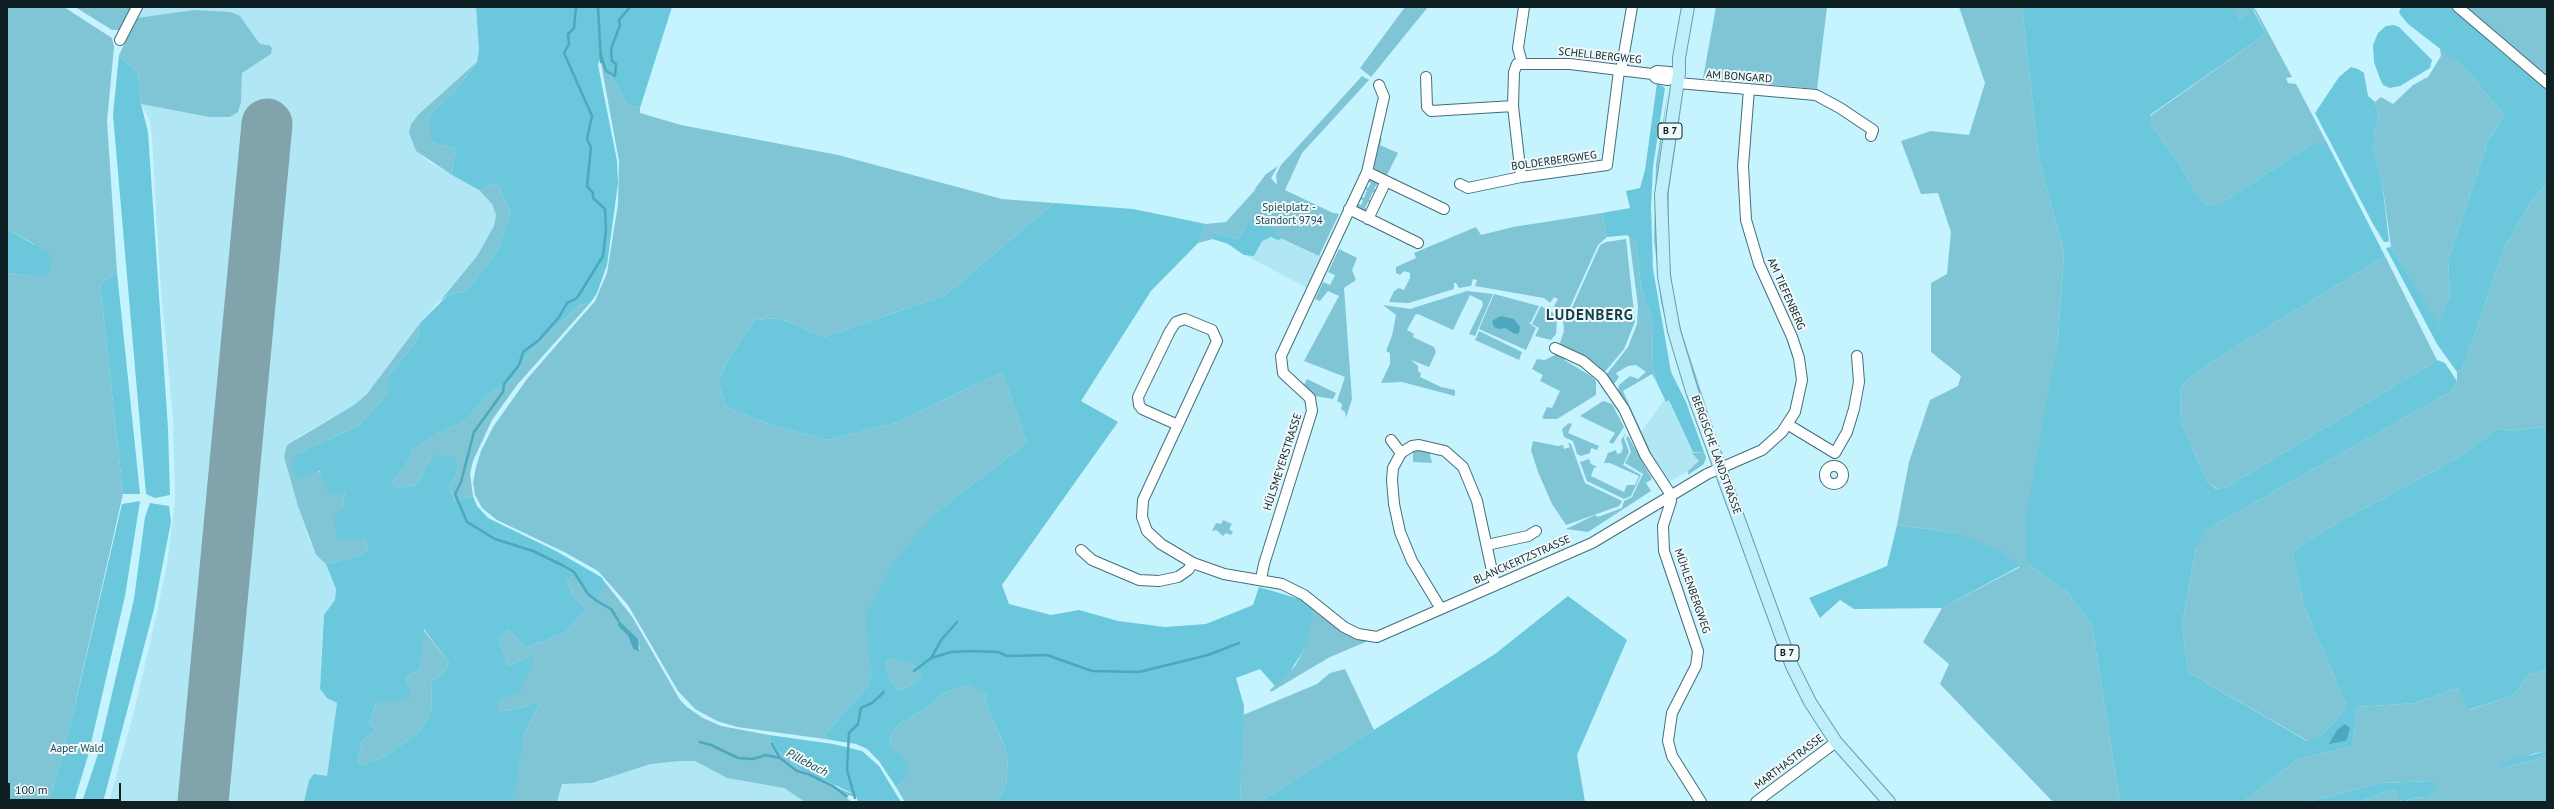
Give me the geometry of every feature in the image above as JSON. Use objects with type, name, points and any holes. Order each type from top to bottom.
[{"type":"main road","name":"BERGISCHE LANDSTRASSE","points":[[1688,7],[1678,58],[1678,77],[1661,195],[1664,276],[1680,352],[1792,666],[1810,702],[1836,742],[1889,802]]},
{"type":"main road","name":"BERGISCHE LANDSTRASSE","points":[[1678,77],[1686,60],[1696,7]]},
{"type":"street","points":[[120,40],[137,7]]},
{"type":"street","points":[[1521,177],[1513,106],[1514,72],[1517,64],[1522,63],[1518,48],[1524,7]]},
{"type":"street","points":[[1620,71],[1632,7]]},
{"type":"street","points":[[2458,7],[2547,83]]},
{"type":"street","name":"SCHELLBERGWEG","points":[[1522,63],[1570,64],[1652,74],[1657,71],[1670,72],[1678,77]]},
{"type":"street","name":"BOLDERBERGWEG","points":[[1460,184],[1468,188],[1521,177],[1607,165],[1620,71]]},
{"type":"street","points":[[1426,77],[1427,107],[1431,111],[1513,106]]},
{"type":"street","name":"AM BONGARD","points":[[1678,77],[1750,89],[1799,93],[1823,98],[1873,130],[1871,136]]},
{"type":"street","name":"HÜLSMEYERSTRASSE","points":[[1261,579],[1264,564],[1312,411],[1310,398],[1283,373],[1282,356],[1367,172],[1384,97],[1379,85]]},
{"type":"street","name":"AM TIEFENBERG","points":[[1720,467],[1762,450],[1772,442],[1788,424],[1798,400],[1801,369],[1792,337],[1759,264],[1746,220],[1743,166],[1750,89]]},
{"type":"street","points":[[1367,172],[1444,209]]},
{"type":"street","points":[[1368,219],[1386,181]]},
{"type":"street","points":[[1349,209],[1418,243]]},
{"type":"street","points":[[1178,425],[1142,408],[1139,405],[1138,397],[1170,331],[1176,322],[1185,319],[1212,330],[1217,341],[1178,425],[1143,500],[1142,517],[1147,531],[1151,536],[1193,563],[1224,574],[1261,579]]},
{"type":"street","points":[[1555,348],[1583,361],[1602,377],[1621,403],[1646,455],[1671,495]]},
{"type":"street","points":[[1835,466],[1835,453],[1847,432],[1854,409],[1859,382],[1857,356]]},
{"type":"street","points":[[1788,424],[1835,453]]},
{"type":"street","points":[[1391,440],[1401,453]]},
{"type":"street","points":[[1441,609],[1412,561],[1400,532],[1392,480],[1396,462],[1401,453],[1406,449],[1419,445],[1445,451],[1460,462],[1477,500],[1495,585]]},
{"type":"street","name":"BLANCKERTZSTRASSE","points":[[1261,579],[1282,584],[1304,595],[1351,631],[1377,637],[1592,543],[1720,467]]},
{"type":"street","name":"MÜHLENBERGWEG","points":[[1671,495],[1671,501],[1663,526],[1664,551],[1698,651],[1696,666],[1672,713],[1668,740],[1672,756],[1702,802]]},
{"type":"street","points":[[1487,545],[1528,536],[1536,531]]},
{"type":"street","points":[[1081,550],[1092,560],[1139,580],[1159,581],[1178,577],[1188,570],[1193,563]]},
{"type":"street","name":"MARTHASTRASSE","points":[[1756,802],[1836,742]]},
{"type":"shaded area","points":[[142,7],[476,7],[479,51],[477,62],[409,133],[416,151],[432,164],[479,190],[492,204],[496,215],[494,226],[477,256],[420,323],[367,394],[354,405],[287,445],[284,457],[309,539],[316,555],[326,564],[336,589],[335,600],[324,615],[320,689],[327,698],[337,703],[327,776],[309,780],[304,802],[109,802],[135,708],[157,612],[167,564],[175,502],[173,419],[160,278],[152,138],[150,121],[141,104],[209,117],[241,102],[242,73],[271,54],[269,45],[260,44],[245,22],[156,17],[137,18]]},
{"type":"shaded area","points":[[1260,229],[1321,257],[1307,288],[1247,256]]},
{"type":"shaded area","points":[[1501,316],[1514,319],[1520,327],[1519,333],[1515,334],[1505,328],[1499,329],[1494,327],[1492,321]]},
{"type":"shaded area","points":[[1668,395],[1701,464],[1667,483],[1640,433]]},
{"type":"shaded area","points":[[618,620],[638,639],[639,651],[633,649],[628,636],[618,626]]},
{"type":"shaded area","points":[[2345,724],[2350,728],[2347,739],[2345,741],[2329,744],[2337,730]]},
{"type":"shaded area","points":[[695,761],[727,778],[784,788],[805,802],[557,802],[562,784],[592,783],[652,764]]},
{"type":"green space","points":[[7,7],[64,7],[112,38],[114,47],[107,121],[117,272],[100,284],[123,494],[71,722],[49,802],[7,802],[7,273],[35,277],[34,244],[7,229]]},
{"type":"green space","points":[[75,7],[133,7],[122,30],[112,30]]},
{"type":"green space","points":[[476,7],[672,7],[640,108],[628,105],[600,58],[598,65],[617,161],[618,183],[607,265],[597,293],[591,302],[580,305],[550,332],[528,354],[515,377],[484,398],[468,419],[437,434],[413,449],[410,459],[393,481],[395,487],[417,485],[432,455],[454,457],[458,470],[449,487],[455,501],[473,496],[477,506],[488,518],[556,551],[601,577],[606,585],[596,598],[573,576],[567,580],[573,596],[586,609],[565,633],[525,648],[509,630],[499,639],[508,666],[532,655],[533,662],[520,692],[498,702],[498,712],[524,707],[536,701],[540,703],[523,737],[513,802],[304,802],[309,780],[314,774],[327,776],[337,703],[327,698],[320,689],[324,615],[335,600],[336,589],[326,564],[358,556],[368,550],[365,538],[337,540],[334,516],[342,508],[345,493],[329,495],[320,471],[298,479],[292,466],[297,454],[359,425],[388,393],[388,376],[417,341],[420,323],[449,294],[465,292],[497,251],[511,211],[502,196],[500,187],[493,184],[479,190],[452,175],[455,149],[431,142],[431,127],[428,124],[430,114],[454,92],[477,62],[479,51]],"holes":[[[424,629],[449,663],[444,672],[432,681],[431,714],[417,734],[382,758],[360,765],[358,759],[362,741],[376,730],[369,723],[377,701],[402,701],[409,697],[410,689],[406,678],[420,669]]]},
{"type":"green space","points":[[1405,7],[1428,7],[1371,77],[1360,68]]},
{"type":"green space","points":[[1716,7],[1827,7],[1817,89],[1703,78]]},
{"type":"green space","points":[[1959,7],[2022,7],[2039,160],[2064,252],[2058,341],[2027,563],[2068,593],[2092,626],[2120,802],[2053,802],[1940,684],[1949,664],[1923,642],[1942,608],[2020,567],[1956,533],[1897,525],[1909,462],[1930,400],[1958,386],[1961,376],[1931,352],[1931,283],[1947,274],[1951,232],[1938,193],[1921,194],[1901,141],[1931,131],[1969,135],[1985,83]]},
{"type":"green space","points":[[2022,7],[2232,7],[2240,20],[2253,10],[2266,34],[2150,115],[2150,123],[2181,166],[2194,190],[2204,203],[2211,206],[2217,206],[2313,143],[2327,143],[2385,256],[2216,359],[2186,381],[2180,390],[2181,422],[2207,481],[2216,489],[2227,487],[2437,360],[2445,363],[2457,381],[2452,391],[2206,530],[2196,548],[2182,624],[2188,672],[2307,741],[2324,733],[2347,707],[2304,606],[2292,551],[2335,524],[2456,459],[2499,428],[2508,431],[2547,427],[2547,670],[2528,675],[2514,695],[2468,710],[2458,688],[2415,703],[2357,707],[2353,746],[2298,759],[2243,802],[2120,802],[2092,626],[2068,593],[2027,563],[2025,522],[2058,341],[2064,252],[2039,160]]},
{"type":"green space","points":[[2231,7],[2252,7],[2256,10],[2292,77],[2286,78],[2288,83],[2296,84],[2327,143],[2313,143],[2217,206],[2211,206],[2204,203],[2194,190],[2181,166],[2150,123],[2150,116],[2266,34],[2254,10],[2240,20]]},
{"type":"green space","points":[[2401,7],[2452,7],[2499,50],[2547,89],[2547,183],[2533,199],[2505,246],[2463,368],[2457,372],[2437,344],[2386,248],[2391,247],[2439,325],[2450,296],[2448,260],[2488,141],[2504,115],[2465,68],[2408,24],[2399,13]]},
{"type":"green space","points":[[2465,7],[2547,7],[2547,79]]},
{"type":"green space","points":[[194,10],[231,12],[240,16],[260,44],[269,45],[272,48],[271,54],[242,73],[241,102],[238,112],[230,117],[209,117],[141,104],[138,73],[119,55],[137,18]]},
{"type":"green space","points":[[2394,25],[2399,27],[2432,60],[2430,68],[2400,86],[2390,88],[2383,85],[2380,79],[2374,62],[2373,45],[2378,33],[2386,26]]},
{"type":"green space","points":[[2440,48],[2465,68],[2504,115],[2488,141],[2448,260],[2450,296],[2439,326],[2391,247],[2382,182],[2373,147],[2373,134],[2379,121],[2375,102],[2381,97],[2393,104],[2413,85],[2428,77],[2441,56]]},
{"type":"green space","points":[[119,55],[138,73],[141,104],[148,132],[168,429],[170,495],[155,498],[146,494],[113,115]]},
{"type":"green space","points":[[600,58],[628,105],[640,108],[640,113],[681,125],[838,155],[1002,199],[1054,203],[945,295],[825,337],[779,318],[754,320],[725,365],[718,383],[726,407],[774,426],[827,440],[896,423],[1002,372],[1027,443],[936,512],[870,654],[871,677],[866,688],[826,733],[825,739],[737,727],[717,721],[695,709],[678,691],[628,605],[598,571],[566,553],[497,520],[482,508],[475,495],[473,483],[476,467],[481,451],[493,427],[527,379],[595,301],[607,273],[618,204],[619,161]]},
{"type":"green space","points":[[477,62],[454,92],[430,114],[428,124],[431,127],[431,142],[455,149],[452,175],[416,151],[409,133],[411,124],[419,114]]},
{"type":"green space","points":[[2351,67],[2364,73],[2368,96],[2375,102],[2379,121],[2373,134],[2373,147],[2382,182],[2389,241],[2387,242],[2384,242],[2373,224],[2315,113],[2339,77]]},
{"type":"green space","name":"Spielplatz - Standort 9794","points":[[1362,76],[1369,80],[1302,153],[1285,190],[1333,213],[1339,214],[1319,256],[1248,223],[1238,239],[1213,232],[1213,239],[1198,243],[1206,224],[1226,222],[1256,189],[1254,190],[1266,174],[1278,166],[1271,178],[1277,185],[1276,175],[1281,165]]},
{"type":"green space","points":[[1657,83],[1665,88],[1653,167],[1651,207],[1653,269],[1671,372],[1686,402],[1704,452],[1693,452],[1669,400],[1666,402],[1657,383],[1653,368],[1652,322],[1641,287],[1636,242],[1627,235],[1607,237],[1602,213],[1630,208],[1626,191],[1640,188],[1645,170]]},
{"type":"green space","points":[[1668,91],[1657,175],[1656,208],[1672,348],[1661,302],[1654,239],[1656,164]]},
{"type":"green space","points":[[1683,94],[1669,191],[1668,249],[1674,300],[1682,333],[1718,443],[1716,443],[1683,346],[1672,301],[1666,250],[1667,192]]},
{"type":"green space","points":[[1380,138],[1382,139],[1380,145],[1398,153],[1386,177],[1371,169],[1374,168]]},
{"type":"green space","points":[[1372,177],[1381,186],[1377,184],[1374,189],[1379,192],[1377,194],[1373,192],[1369,200],[1374,202],[1373,204],[1368,202],[1365,208],[1370,210],[1368,213],[1356,209],[1356,203],[1361,205],[1363,200],[1358,198],[1359,196],[1364,198],[1367,190],[1363,188],[1364,186],[1368,188],[1371,183],[1366,180]]},
{"type":"green space","points":[[2547,183],[2547,427],[2508,431],[2499,428],[2456,459],[2335,524],[2292,551],[2304,606],[2347,707],[2324,733],[2308,741],[2188,672],[2182,624],[2196,548],[2200,538],[2206,530],[2452,391],[2457,381],[2457,372],[2463,368],[2505,246],[2533,199]]},
{"type":"green space","points":[[493,184],[500,187],[502,196],[511,211],[497,251],[465,292],[449,294],[439,302],[477,256],[494,226],[496,215],[492,204],[479,190]]},
{"type":"green space","points":[[1054,203],[1133,209],[1206,224],[1198,243],[1151,291],[1081,401],[1118,422],[1002,585],[1009,604],[1051,615],[1079,610],[1118,621],[1165,627],[1206,624],[1253,605],[1259,587],[1303,600],[1312,607],[1313,620],[1303,651],[1289,673],[1275,686],[1260,669],[1236,678],[1244,706],[1240,802],[996,802],[1006,785],[1008,762],[1005,747],[987,707],[985,692],[968,685],[948,691],[919,713],[899,724],[891,735],[890,746],[903,757],[909,768],[904,782],[896,787],[879,761],[867,749],[856,744],[825,739],[826,733],[866,688],[871,677],[866,615],[893,563],[936,512],[1027,443],[1002,372],[896,423],[827,440],[774,426],[726,407],[718,383],[725,365],[754,320],[779,318],[825,337],[945,295]],"holes":[[[893,658],[914,663],[921,675],[915,683],[898,691],[888,674],[886,662]]]},
{"type":"green space","points":[[1261,213],[1281,239],[1278,240],[1271,237],[1262,241],[1254,256],[1244,255],[1228,244],[1213,239],[1213,232],[1238,239],[1248,223]]},
{"type":"green space","points":[[1602,213],[1607,237],[1598,245],[1570,307],[1562,315],[1554,306],[1558,299],[1554,297],[1550,303],[1544,298],[1475,286],[1477,280],[1473,279],[1471,286],[1459,288],[1456,283],[1454,283],[1454,289],[1409,303],[1389,302],[1394,291],[1399,288],[1404,290],[1410,278],[1410,273],[1404,271],[1400,275],[1396,273],[1396,267],[1416,258],[1414,253],[1476,227],[1481,235],[1513,227]]},
{"type":"green space","points":[[7,229],[52,255],[48,274],[35,277],[7,273]]},
{"type":"green space","points":[[1629,236],[1636,242],[1641,287],[1652,322],[1653,368],[1657,383],[1652,374],[1623,391],[1659,470],[1618,391],[1619,385],[1630,376],[1638,379],[1646,372],[1636,365],[1628,366],[1616,373],[1619,377],[1614,384],[1606,375],[1628,347],[1637,324],[1638,306]]},
{"type":"green space","points":[[1626,239],[1635,322],[1624,349],[1604,373],[1589,360],[1559,346],[1564,331],[1563,318],[1571,310],[1600,245],[1606,242]]},
{"type":"green space","points":[[1339,249],[1357,258],[1352,270],[1356,280],[1344,288],[1352,399],[1346,418],[1345,412],[1341,409],[1342,404],[1337,401],[1345,377],[1304,361],[1339,296],[1328,291],[1320,301],[1315,299],[1323,282],[1330,285],[1335,275],[1328,272]]},
{"type":"green space","points":[[2385,256],[2437,360],[2227,487],[2217,489],[2207,481],[2181,422],[2180,390],[2186,381],[2216,359]]},
{"type":"green space","points":[[117,272],[140,494],[123,494],[100,284]]},
{"type":"green space","points":[[1467,291],[1493,294],[1475,336],[1469,334],[1483,305],[1482,301],[1470,295],[1453,330],[1418,314],[1415,315],[1407,330],[1414,334],[1413,337],[1434,347],[1436,352],[1429,367],[1411,360],[1418,366],[1418,371],[1421,373],[1420,377],[1441,387],[1455,390],[1455,396],[1402,382],[1381,383],[1390,364],[1390,353],[1386,351],[1392,336],[1396,315],[1383,305],[1410,309]]},
{"type":"green space","points":[[1494,294],[1539,306],[1531,322],[1529,323],[1536,328],[1526,350],[1479,329]]},
{"type":"green space","points":[[591,302],[517,385],[492,420],[473,461],[470,474],[473,496],[455,501],[449,487],[458,470],[432,455],[417,485],[395,487],[393,481],[410,459],[413,449],[437,434],[468,419],[484,398],[515,377],[528,354],[550,332],[580,305]]},
{"type":"green space","points":[[1541,306],[1552,312],[1557,320],[1556,334],[1551,340],[1535,336],[1539,328],[1532,324]]},
{"type":"green space","points":[[420,323],[417,341],[388,376],[388,393],[359,425],[297,454],[345,493],[342,508],[365,538],[368,550],[358,556],[326,564],[316,555],[298,506],[284,457],[287,445],[354,405],[367,394]]},
{"type":"green space","points":[[1479,331],[1522,352],[1519,360],[1475,340]]},
{"type":"green space","points":[[1559,353],[1567,356],[1564,360],[1591,376],[1596,381],[1596,395],[1557,419],[1546,419],[1542,418],[1547,407],[1552,408],[1560,391],[1540,381],[1543,375],[1532,369],[1537,359],[1545,360]]},
{"type":"green space","points":[[1307,379],[1336,393],[1333,399],[1315,396],[1304,385]]},
{"type":"green space","points":[[1603,401],[1612,404],[1624,427],[1613,444],[1609,442],[1615,433],[1580,416]]},
{"type":"green space","points":[[1569,423],[1572,424],[1568,433],[1599,446],[1597,450],[1591,448],[1590,453],[1581,456],[1577,454],[1573,441],[1564,437],[1562,429]]},
{"type":"green space","points":[[1626,433],[1624,438],[1629,452],[1623,465],[1641,475],[1631,496],[1624,499],[1587,481],[1580,462],[1589,459],[1591,464],[1597,467],[1594,468],[1591,476],[1624,492],[1627,485],[1635,485],[1639,476],[1610,463],[1604,463],[1608,453],[1616,450],[1617,454],[1621,453],[1623,448],[1621,440]]},
{"type":"green space","points":[[1628,436],[1652,479],[1646,483],[1651,491],[1588,532],[1566,529],[1595,515],[1598,517],[1622,508],[1624,501],[1632,497],[1643,474],[1625,463],[1631,452],[1626,438]]},
{"type":"green space","points":[[1533,441],[1558,446],[1563,445],[1564,449],[1570,447],[1568,443],[1571,444],[1585,483],[1622,501],[1619,506],[1566,525],[1552,504],[1538,472],[1531,450]]},
{"type":"green space","points":[[1416,449],[1429,450],[1432,463],[1413,462],[1413,451]]},
{"type":"green space","points":[[1704,452],[1706,457],[1704,464],[1688,475],[1688,471],[1699,461],[1692,453]]},
{"type":"green space","name":"Aaper Wald","points":[[140,501],[125,596],[89,752],[74,802],[49,802],[71,722],[122,504]]},
{"type":"green space","points":[[150,503],[169,506],[171,522],[154,609],[103,802],[82,802],[98,754],[134,599],[145,517]]},
{"type":"green space","points":[[1223,520],[1232,524],[1229,529],[1233,532],[1231,535],[1226,533],[1223,536],[1216,530],[1212,531],[1216,523],[1221,524]]},
{"type":"green space","points":[[1897,525],[1956,533],[2001,551],[2020,566],[1942,608],[1854,609],[1840,600],[1820,618],[1809,598],[1887,566]]},
{"type":"green space","points":[[573,576],[606,585],[601,577],[633,618],[680,700],[687,707],[703,718],[721,726],[769,735],[771,745],[774,745],[777,750],[799,768],[812,772],[827,783],[850,793],[855,792],[857,798],[849,795],[847,798],[851,802],[805,802],[784,788],[727,778],[695,761],[680,761],[651,764],[592,783],[562,784],[557,802],[513,802],[518,758],[523,737],[540,703],[536,701],[524,707],[498,712],[498,702],[520,691],[532,655],[508,666],[499,639],[509,630],[525,648],[565,633],[586,609],[573,596],[567,580]],"holes":[[[618,621],[637,639],[640,649],[633,649],[628,636],[618,626]]]},
{"type":"green space","points":[[1568,596],[1627,640],[1577,755],[1585,802],[1259,802],[1495,654]]},
{"type":"green space","points":[[1312,607],[1346,634],[1368,641],[1330,657],[1271,692],[1270,690],[1295,666],[1303,651]]},
{"type":"green space","points":[[423,629],[449,663],[444,672],[432,681],[431,714],[417,734],[382,758],[360,765],[358,759],[362,741],[376,730],[369,723],[377,701],[402,701],[410,689],[406,678],[420,669]]},
{"type":"green space","points":[[893,658],[914,662],[921,675],[915,683],[898,691],[888,674],[886,662]]},
{"type":"green space","points":[[1345,669],[1374,730],[1259,802],[1240,802],[1243,715],[1317,684],[1330,673]]},
{"type":"green space","points":[[2547,670],[2547,751],[2532,754],[2506,767],[2547,757],[2547,802],[2403,802],[2416,797],[2426,798],[2433,781],[2381,783],[2307,802],[2243,802],[2298,759],[2353,746],[2357,707],[2415,703],[2458,688],[2469,710],[2514,695],[2528,675]]},
{"type":"green space","points":[[968,685],[985,691],[987,707],[1005,747],[1008,762],[1006,785],[996,802],[905,802],[896,787],[904,782],[890,746],[891,735],[899,724],[919,713],[948,691]]},
{"type":"green space","points":[[769,735],[833,744],[862,751],[879,766],[901,802],[858,802],[856,795],[799,768],[777,750],[774,745],[771,745]]},
{"type":"green space","points":[[2547,751],[2547,757],[2506,767],[2501,767],[2499,763]]},
{"type":"green space","points":[[2433,781],[2437,789],[2430,792],[2426,798],[2416,797],[2403,802],[2399,799],[2398,791],[2391,790],[2358,802],[2307,802],[2381,783]]},
{"type":"green space","points":[[2391,790],[2398,791],[2401,802],[2358,802]]},
{"type":"waterway","points":[[576,7],[574,28],[568,34],[569,44],[564,53],[592,116],[587,139],[591,147],[587,186],[593,193],[593,198],[605,209],[606,230],[603,256],[577,298],[567,303],[559,317],[539,340],[523,352],[519,365],[504,384],[503,392],[474,432],[461,482],[455,494],[467,522],[495,539],[533,551],[574,572],[588,594],[611,609],[618,620]]},
{"type":"waterway","points":[[598,7],[601,62]]},
{"type":"waterway","points":[[601,55],[606,71],[615,76],[616,64],[612,61],[611,49],[620,25],[619,20],[630,7]]},
{"type":"waterway","points":[[914,671],[931,658],[942,639],[957,622]]},
{"type":"waterway","points":[[931,658],[951,652],[972,651],[998,652],[1007,656],[1047,655],[1092,671],[1139,672],[1208,655],[1239,643]]},
{"type":"waterway","points":[[855,798],[847,770],[849,733],[858,724],[861,708],[872,703],[884,692]]},
{"type":"waterway","name":"Pillebach","points":[[700,742],[711,745],[738,758],[753,759],[766,755],[780,758],[797,771],[808,774],[833,786],[846,796]]},
{"type":"waterway","points":[[772,744],[780,758]]},
{"type":"runway","points":[[203,802],[267,124]]},
{"type":"district","name":"LUDENBERG","points":[[1590,316]]}]
